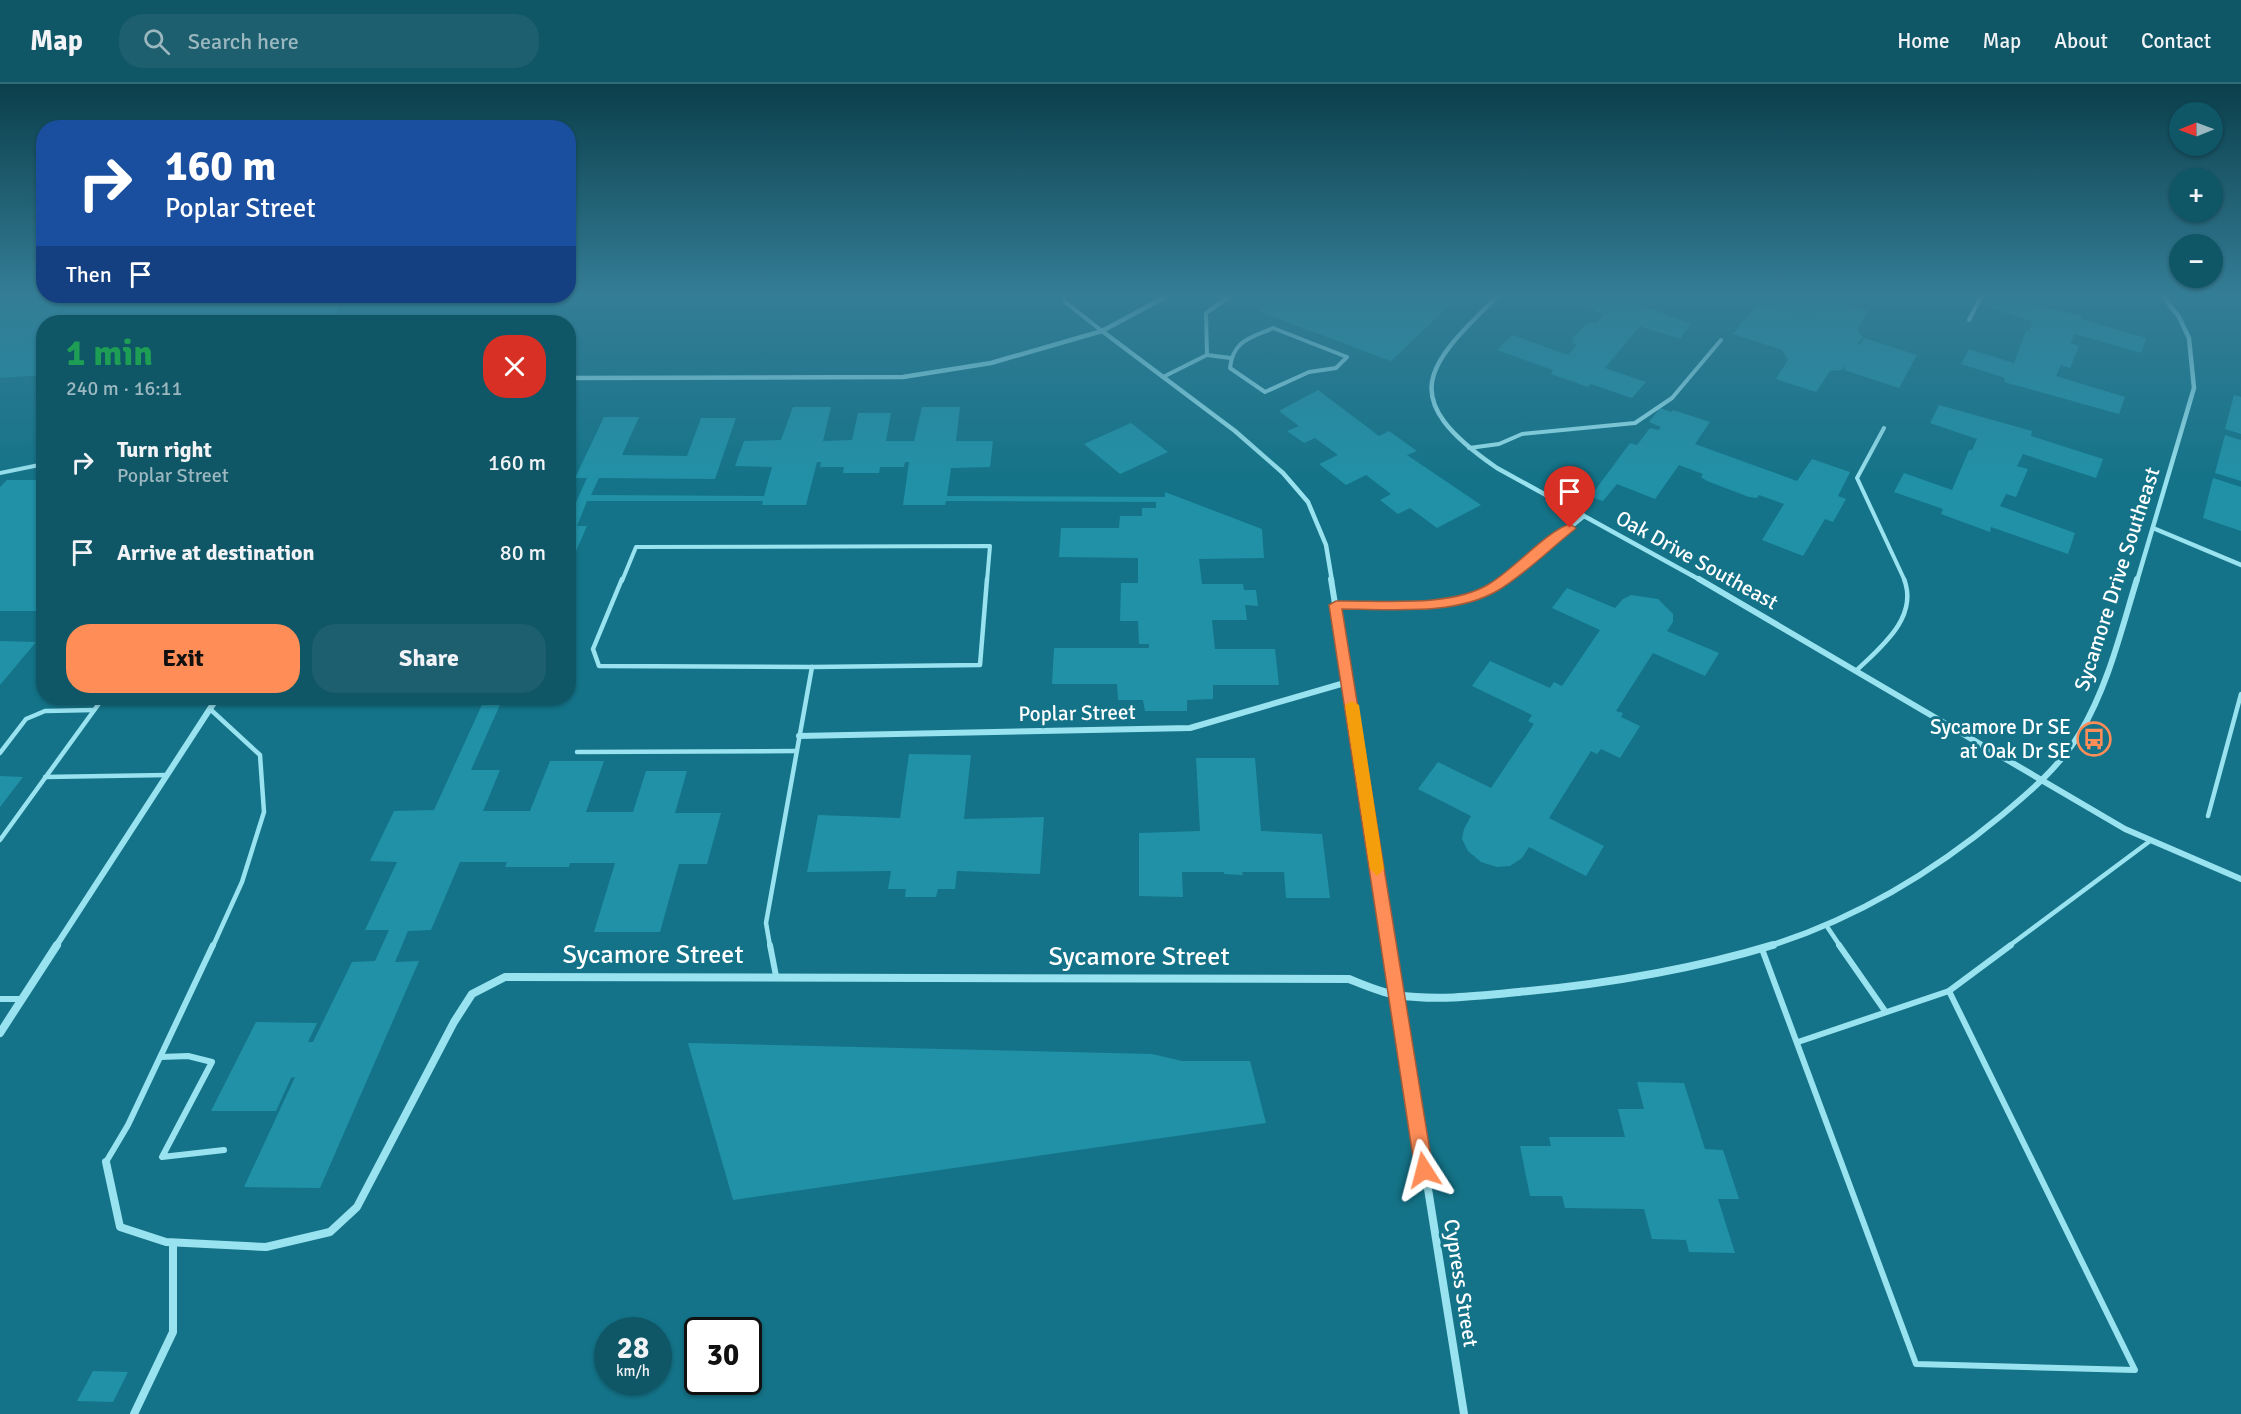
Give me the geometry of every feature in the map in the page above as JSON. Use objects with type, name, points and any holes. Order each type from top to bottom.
[{"type":"street","points":[[576,378],[903,377],[991,363],[1012,357]]},
{"type":"street","name":"Cypress Street","points":[[1137,357],[1235,431],[1283,473],[1308,502],[1326,545],[1464,1414]]},
{"type":"street","name":"Oak Drive Southeast","points":[[1441,357],[1436,364],[1431,382],[1434,401],[1446,426],[1469,448],[1497,468],[1857,670],[2125,830],[2241,879]]},
{"type":"street","name":"Sycamore Drive Southeast","points":[[1397,995],[1454,997],[1587,987],[1689,970],[1791,941],[1859,911],[1960,853],[2042,780],[2070,749],[2102,686],[2184,429],[2194,388],[2195,357]]},
{"type":"street","points":[[1336,605],[1431,604],[1460,599],[1493,588],[1584,516]]},
{"type":"street","points":[[2153,528],[2241,565]]},
{"type":"street","name":"Poplar Street","points":[[799,736],[1190,728],[1348,682]]},
{"type":"street","points":[[0,1033],[213,705]]},
{"type":"street","name":"Sycamore Street","points":[[106,1162],[120,1227],[174,1243],[266,1248],[330,1232],[357,1207],[460,1012],[472,994],[495,980],[515,975],[1348,979],[1397,995]]},
{"type":"street","points":[[134,1414],[173,1332],[174,1243]]},
{"type":"lane","points":[[1163,377],[1203,357]]},
{"type":"lane","points":[[1224,357],[1231,358],[1230,368],[1265,392],[1309,372],[1336,368],[1347,357]]},
{"type":"lane","points":[[1469,448],[1499,444],[1522,434],[1635,423],[1645,419],[1670,398],[1706,357]]},
{"type":"lane","points":[[1857,670],[1884,644],[1899,625],[1906,609],[1906,583],[1857,478],[1884,428]]},
{"type":"lane","points":[[0,473],[36,466]]},
{"type":"lane","points":[[990,546],[980,665],[812,667],[599,666],[592,650],[636,547],[990,546]]},
{"type":"lane","points":[[776,976],[766,923],[812,667]]},
{"type":"lane","points":[[2208,816],[2239,714],[2241,694]]},
{"type":"lane","points":[[0,840],[98,705]]},
{"type":"lane","points":[[106,1162],[128,1125],[242,882],[264,812],[260,755],[210,709]]},
{"type":"lane","points":[[0,753],[26,719],[45,711],[94,710]]},
{"type":"lane","points":[[577,752],[796,751]]},
{"type":"lane","points":[[45,777],[167,775]]},
{"type":"lane","points":[[1798,1042],[1949,991],[2150,841]]},
{"type":"lane","points":[[1826,925],[1885,1011]]},
{"type":"lane","points":[[1762,949],[1916,1364],[2135,1370],[1949,991]]},
{"type":"lane","points":[[0,999],[22,999]]},
{"type":"lane","points":[[161,1057],[188,1056],[212,1062],[162,1157],[224,1149]]},
{"type":"shaded area","points":[[0,357],[36,357],[36,375],[0,378]]},
{"type":"building","points":[[1381,357],[1395,357],[1391,361]]},
{"type":"building","points":[[1517,357],[1614,357],[1605,368],[1646,382],[1632,398],[1591,384],[1588,387],[1551,374],[1553,370]]},
{"type":"building","points":[[1786,357],[1916,357],[1899,388],[1844,370],[1846,363],[1842,370],[1830,371],[1816,392],[1776,379],[1788,360]]},
{"type":"building","points":[[1965,357],[1995,357],[2014,363],[2016,357],[2074,357],[2070,368],[2061,365],[2056,376],[2125,397],[2119,414],[2004,382],[2005,378],[1961,364]]},
{"type":"building","points":[[1318,390],[1379,436],[1389,431],[1417,451],[1407,455],[1481,505],[1437,528],[1410,508],[1398,514],[1380,500],[1391,494],[1366,475],[1346,485],[1319,464],[1338,455],[1315,438],[1304,443],[1287,431],[1299,426],[1279,411]]},
{"type":"building","points":[[2234,395],[2241,397],[2241,434],[2225,429]]},
{"type":"building","points":[[1939,405],[2032,431],[2031,436],[2103,459],[2096,478],[2023,454],[2017,466],[2028,469],[2016,497],[2006,494],[2000,506],[2075,533],[2068,554],[1991,527],[1990,532],[1941,514],[1943,509],[1894,492],[1904,473],[1952,490],[1969,450],[1972,450],[1977,439],[1930,423]]},
{"type":"building","points":[[793,407],[831,407],[823,441],[852,440],[858,413],[891,413],[886,441],[914,441],[922,407],[960,407],[956,441],[993,441],[990,467],[951,468],[947,496],[1165,497],[1165,492],[1262,529],[1264,558],[1199,559],[1202,584],[1243,584],[1244,590],[1256,590],[1258,606],[1245,605],[1247,620],[1212,620],[1215,649],[1275,649],[1279,685],[1213,685],[1213,699],[1187,700],[1187,711],[1145,711],[1143,700],[1118,700],[1117,684],[1052,684],[1054,648],[1149,648],[1149,644],[1139,644],[1138,621],[1120,621],[1121,583],[1138,583],[1138,558],[1059,557],[1061,528],[1119,528],[1120,516],[1142,516],[1142,508],[1156,508],[1156,502],[946,501],[945,505],[903,505],[909,462],[905,462],[904,467],[880,467],[879,473],[843,473],[844,467],[820,467],[821,462],[817,462],[806,505],[762,505],[763,501],[587,501],[577,526],[587,526],[576,551],[576,502],[587,478],[576,478],[576,476],[604,417],[639,417],[622,455],[687,456],[701,418],[736,418],[715,479],[599,478],[591,495],[764,496],[772,467],[735,466],[744,441],[781,440]]},
{"type":"building","points":[[1660,408],[1710,422],[1695,444],[1797,481],[1812,459],[1850,472],[1838,496],[1846,499],[1833,522],[1825,519],[1803,556],[1762,540],[1784,504],[1759,495],[1757,498],[1749,497],[1707,481],[1701,477],[1703,474],[1679,465],[1655,499],[1617,484],[1603,501],[1590,497],[1630,443],[1637,445],[1650,428],[1658,430],[1661,427],[1649,422]]},
{"type":"building","points":[[1131,423],[1168,452],[1120,474],[1084,444]]},
{"type":"building","points":[[2225,435],[2241,440],[2241,481],[2215,473]]},
{"type":"building","points":[[2213,478],[2241,487],[2241,531],[2203,518]]},
{"type":"building","points":[[7,480],[36,480],[36,611],[0,611],[0,487]]},
{"type":"building","points":[[1567,588],[1615,608],[1623,599],[1631,595],[1658,599],[1673,614],[1673,622],[1667,631],[1719,653],[1705,676],[1653,653],[1616,711],[1623,713],[1621,717],[1640,726],[1620,758],[1601,749],[1597,754],[1591,751],[1549,818],[1604,846],[1586,876],[1529,847],[1522,858],[1510,866],[1497,867],[1481,862],[1468,851],[1462,839],[1471,816],[1418,789],[1438,762],[1491,788],[1534,724],[1528,721],[1532,715],[1472,686],[1490,661],[1550,688],[1554,682],[1562,686],[1600,630],[1552,608]]},
{"type":"building","points":[[0,641],[36,642],[0,685]]},
{"type":"building","points":[[482,705],[500,705],[471,770],[500,770],[483,811],[530,811],[550,761],[604,761],[586,812],[633,812],[646,771],[687,771],[675,813],[721,813],[707,864],[679,864],[660,932],[594,932],[615,863],[570,863],[569,867],[505,867],[507,862],[460,862],[431,930],[408,931],[395,962],[419,961],[320,1188],[244,1187],[295,1077],[291,1078],[276,1111],[211,1111],[256,1022],[317,1023],[308,1042],[313,1042],[352,962],[375,961],[389,930],[365,930],[397,862],[370,861],[394,811],[434,810]]},
{"type":"building","points":[[909,754],[971,755],[964,819],[1044,817],[1040,874],[957,871],[955,889],[938,889],[936,897],[905,897],[906,889],[888,889],[891,871],[807,872],[818,815],[900,818]]},
{"type":"building","points":[[1196,758],[1255,758],[1261,831],[1322,834],[1330,898],[1286,898],[1284,872],[1242,872],[1243,875],[1224,874],[1224,872],[1182,872],[1183,897],[1139,896],[1139,833],[1200,831]]},
{"type":"building","points":[[0,776],[23,777],[0,807]]},
{"type":"building","points":[[688,1043],[1152,1054],[1182,1061],[1250,1061],[1266,1123],[733,1200]]},
{"type":"building","points":[[1637,1082],[1684,1083],[1705,1149],[1723,1150],[1739,1199],[1718,1199],[1735,1253],[1689,1252],[1686,1240],[1652,1239],[1644,1209],[1565,1208],[1562,1196],[1530,1196],[1520,1146],[1551,1146],[1549,1137],[1625,1137],[1618,1109],[1644,1109]]},
{"type":"building","points":[[93,1371],[128,1372],[113,1402],[77,1401]]},
{"type":"slow traffic","points":[[1352,705],[1377,869]]},
{"type":"place","name":"Sycamore Dr SE at Oak Dr SE","points":[[2094,739]]},
{"type":"route","points":[[1424,1170],[1336,605],[1431,604],[1460,599],[1493,588],[1570,528]]}]
